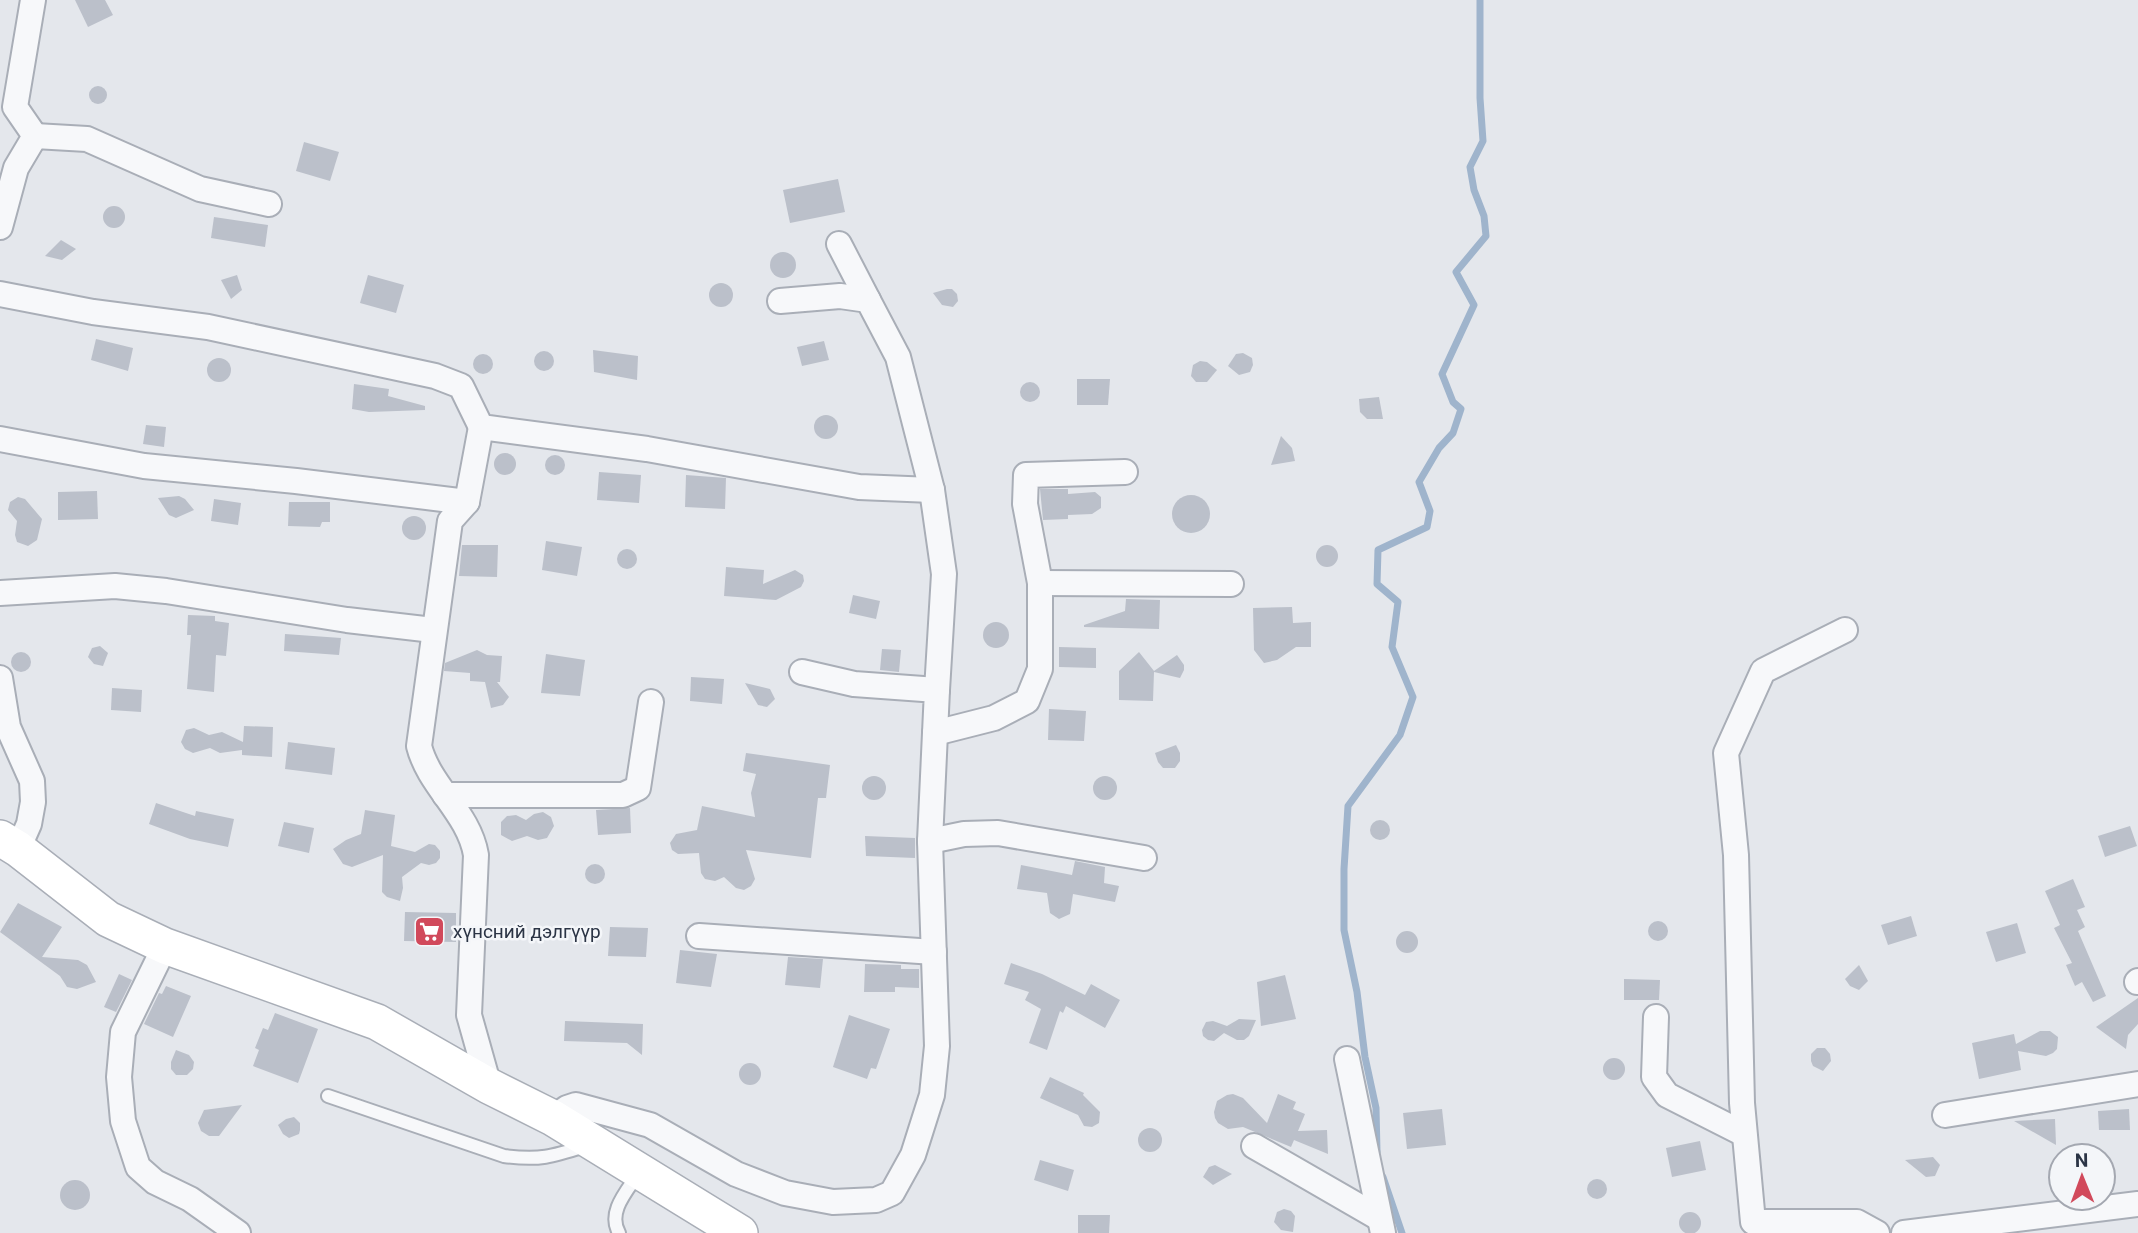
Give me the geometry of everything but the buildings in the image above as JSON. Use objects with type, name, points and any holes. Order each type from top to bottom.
[{"type":"street","points":[[33,0],[15,107],[35,136]]},
{"type":"street","points":[[35,136],[87,139],[200,189],[269,204]]},
{"type":"street","points":[[0,227],[16,167],[35,136]]},
{"type":"street","points":[[553,1118],[576,1105],[650,1125],[736,1174],[785,1193],[833,1202],[876,1200],[892,1193],[913,1155],[932,1095],[937,1046],[930,841],[944,574],[932,489],[898,357],[839,244]]},
{"type":"street","points":[[0,294],[93,312],[208,327],[435,376],[461,386],[481,427],[467,502],[450,521],[419,746],[424,764],[473,835],[476,855],[469,1015],[489,1086]]},
{"type":"street","points":[[780,301],[840,296],[868,300]]},
{"type":"street","points":[[481,427],[647,449],[859,487],[932,489]]},
{"type":"street","points":[[0,439],[144,466],[467,502]]},
{"type":"street","points":[[935,733],[994,718],[1027,701],[1040,668],[1040,583],[1025,504],[1026,475],[1125,472]]},
{"type":"street","points":[[1040,583],[1231,584]]},
{"type":"street","points":[[0,593],[115,586],[433,630]]},
{"type":"street","points":[[1845,630],[1763,671],[1726,753],[1736,855],[1744,1134],[1753,1222],[1857,1222],[1877,1233]]},
{"type":"street","points":[[802,672],[854,684],[937,690]]},
{"type":"street","points":[[0,678],[8,727],[32,781],[33,803],[29,824],[9,844],[108,919],[165,946],[377,1022],[489,1086],[553,1118],[740,1233]]},
{"type":"street","points":[[445,795],[623,795],[638,788],[651,702]]},
{"type":"street","points":[[930,841],[964,834],[998,833],[1144,858]]},
{"type":"street","points":[[699,936],[934,952]]},
{"type":"street","points":[[165,946],[123,1032],[119,1077],[122,1121],[138,1167],[155,1182],[190,1199],[237,1233]]},
{"type":"street","points":[[1656,1017],[1654,1077],[1667,1096],[1744,1134]]},
{"type":"street","points":[[1347,1059],[1381,1226]]},
{"type":"street","points":[[1945,1115],[2138,1084]]},
{"type":"street","points":[[1254,1146],[1381,1226]]},
{"type":"street","points":[[1904,1233],[2138,1204]]},
{"type":"lane","points":[[328,1096],[505,1156],[547,1158],[594,1143]]},
{"type":"lane","points":[[619,1233],[615,1215],[619,1202],[641,1171]]},
{"type":"waterway","points":[[1377,1152],[1376,1108],[1344,930],[1348,806],[1400,735],[1413,697],[1392,647],[1398,602],[1377,584],[1378,550],[1427,527],[1430,511],[1419,482],[1439,448],[1453,433],[1461,409],[1453,402],[1442,374],[1474,305],[1456,272],[1486,236],[1484,216],[1474,190],[1470,167],[1483,141],[1480,0]]},
{"type":"waterway","points":[[1383,1177],[1402,1233]]},
{"type":"place","name":"хүнсний дэлгүүр","points":[[430,931]]}]
